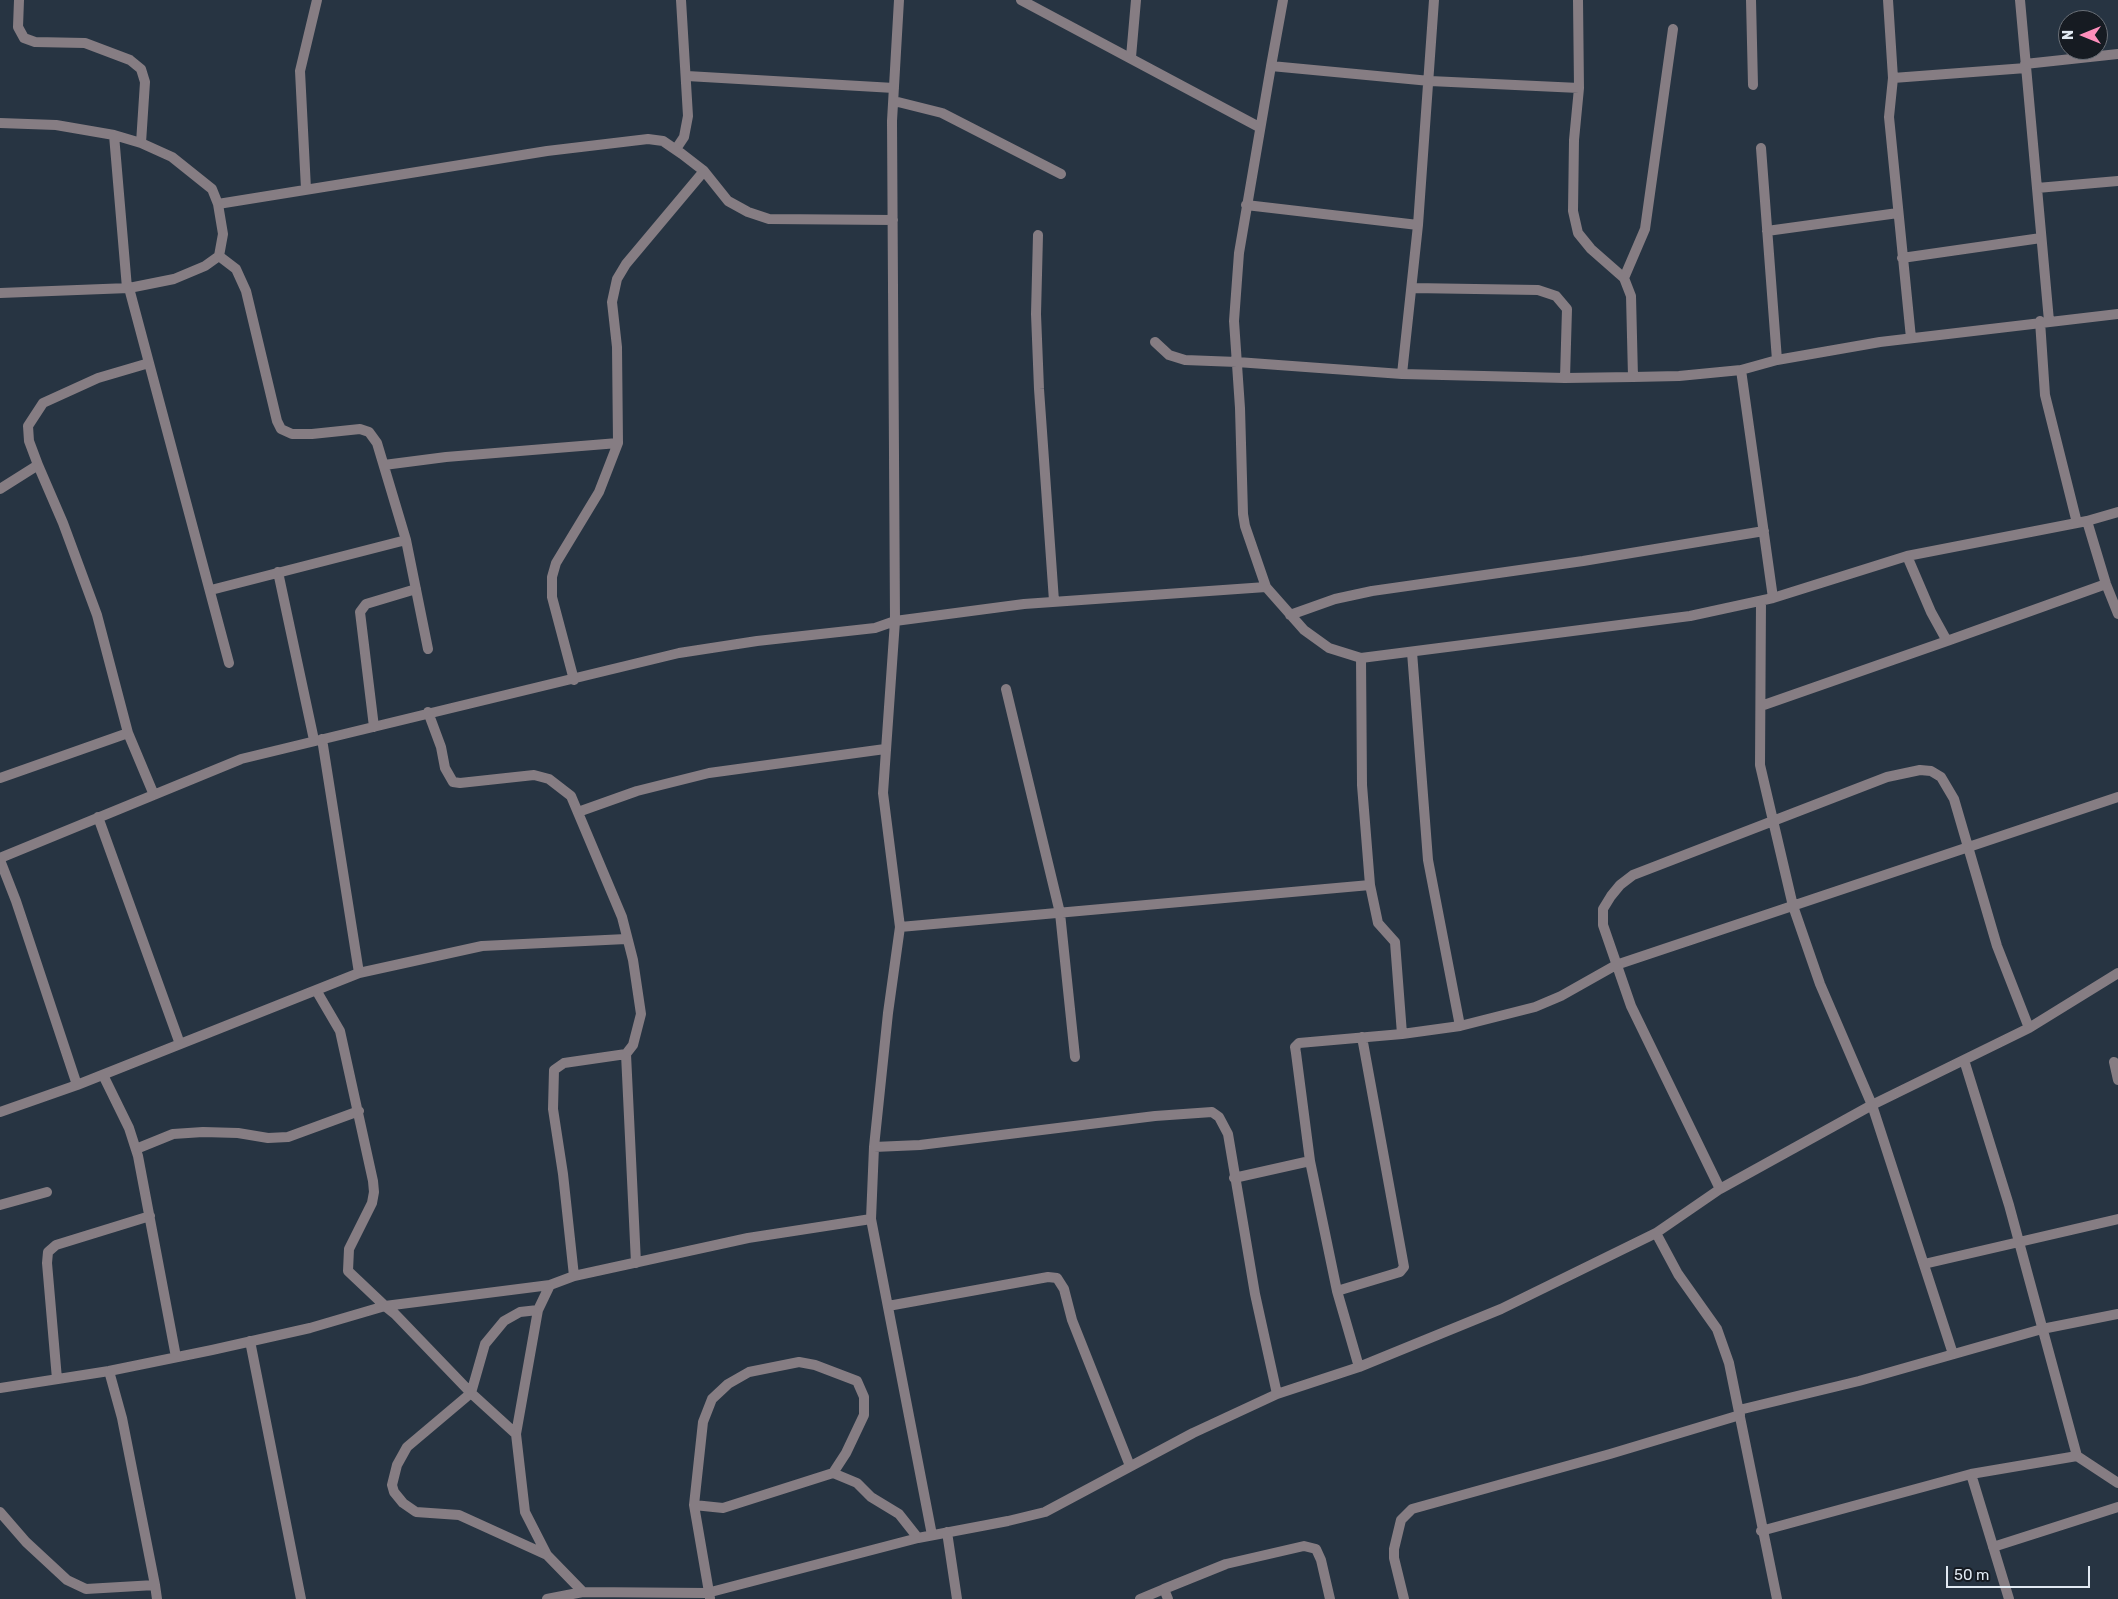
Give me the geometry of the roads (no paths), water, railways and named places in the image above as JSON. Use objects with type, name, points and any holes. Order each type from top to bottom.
[{"type":"street","points":[[19,0],[18,27],[24,38],[35,42],[85,43],[130,60],[141,69],[145,82],[141,143]]},
{"type":"street","points":[[306,189],[300,71],[317,0]]},
{"type":"street","points":[[676,149],[684,137],[688,116],[681,0]]},
{"type":"street","points":[[899,0],[894,88],[893,220],[895,621],[883,793],[900,927],[888,1013],[874,1147],[871,1219],[932,1535]]},
{"type":"street","points":[[1021,0],[1259,127]]},
{"type":"street","points":[[1131,57],[1136,0]]},
{"type":"street","points":[[1283,0],[1238,253],[1234,320],[1244,526],[1266,587],[1304,630],[1329,648],[1361,658],[1690,616],[1761,602],[1907,556],[2082,522],[2118,512]]},
{"type":"street","points":[[1402,374],[1418,226],[1430,81],[1434,0]]},
{"type":"street","points":[[1578,0],[1579,88],[1574,140],[1573,211],[1578,233],[1591,249],[1624,278],[1631,296],[1633,377]]},
{"type":"street","points":[[1752,0],[1753,85]]},
{"type":"street","points":[[1888,0],[1893,78],[1889,117],[1911,338]]},
{"type":"street","points":[[2020,0],[2041,238],[2045,395],[2082,522],[2118,614]]},
{"type":"street","points":[[1624,278],[1644,229],[1673,29]]},
{"type":"street","points":[[1893,78],[2025,66],[2118,54]]},
{"type":"street","points":[[1272,66],[1430,81],[1579,88]]},
{"type":"street","points":[[687,76],[894,88]]},
{"type":"street","points":[[894,101],[942,114],[1061,174]]},
{"type":"street","points":[[0,124],[56,125],[114,135],[141,143],[172,157],[196,174],[212,189],[218,204],[223,234],[218,256],[205,266],[174,279],[128,288],[0,293]]},
{"type":"street","points":[[114,135],[128,288],[211,590],[229,663]]},
{"type":"street","points":[[218,204],[631,139],[663,141],[676,149],[704,171],[728,201],[748,212],[769,218],[893,220]]},
{"type":"street","points":[[1761,148],[1777,360]]},
{"type":"street","points":[[574,680],[552,597],[552,577],[556,563],[599,492],[618,443],[617,346],[612,302],[617,279],[626,264],[704,171]]},
{"type":"street","points":[[2037,188],[2118,181]]},
{"type":"street","points":[[1246,205],[1418,226]]},
{"type":"street","points":[[1767,231],[1898,213]]},
{"type":"street","points":[[1038,236],[1036,314],[1039,389],[1054,601]]},
{"type":"street","points":[[1902,258],[2041,238]]},
{"type":"street","points":[[218,256],[236,269],[246,290],[276,421],[281,429],[292,434],[350,429],[369,432],[377,443],[406,540],[428,649]]},
{"type":"street","points":[[1412,288],[1538,290],[1556,296],[1567,309],[1565,378]]},
{"type":"street","points":[[1154,342],[1169,355],[1185,360],[1402,374],[1565,378],[1679,376],[1741,370],[1777,360],[1911,338],[2044,321],[2118,314]]},
{"type":"street","points":[[149,363],[98,378],[43,403],[28,426],[29,441],[63,523],[97,615],[128,733],[154,795]]},
{"type":"street","points":[[1741,370],[1773,598]]},
{"type":"street","points":[[384,465],[446,457],[618,443]]},
{"type":"street","points":[[0,489],[38,465]]},
{"type":"street","points":[[1290,615],[1336,599],[1372,591],[1573,562],[1764,531]]},
{"type":"street","points":[[211,590],[406,540]]},
{"type":"street","points":[[1907,556],[1931,612],[1947,641]]},
{"type":"street","points":[[278,572],[318,739],[359,974]]},
{"type":"street","points":[[1761,706],[2106,584]]},
{"type":"street","points":[[77,1085],[16,901],[0,859],[98,817],[241,758],[374,727],[428,712],[574,680],[679,653],[757,641],[875,628],[895,621],[1054,601],[1190,594],[1266,587]]},
{"type":"street","points":[[374,727],[360,612],[366,604],[416,589]]},
{"type":"street","points":[[1761,602],[1760,765],[1793,906],[1820,984],[1872,1105],[1953,1354]]},
{"type":"street","points":[[1412,652],[1428,860],[1460,1026]]},
{"type":"street","points":[[1361,658],[1362,785],[1370,885],[1378,923],[1395,942],[1402,1034]]},
{"type":"street","points":[[1006,689],[1060,913],[1075,1057]]},
{"type":"street","points":[[428,712],[441,747],[444,768],[453,782],[460,783],[534,774],[549,779],[571,796],[622,916],[626,939],[633,960],[641,1014],[634,1045],[626,1054],[564,1063],[554,1070],[553,1109],[563,1174],[574,1276]]},
{"type":"street","points":[[0,778],[128,733]]},
{"type":"street","points":[[578,812],[637,791],[709,773],[885,749]]},
{"type":"street","points":[[1720,1189],[1631,1006],[1603,925],[1603,909],[1620,885],[1633,875],[1887,777],[1920,770],[1931,771],[1940,777],[1954,799],[1997,946],[2029,1028]]},
{"type":"street","points":[[1359,1367],[1337,1291],[1310,1161],[1295,1047],[1299,1043],[1402,1034],[1460,1026],[1535,1007],[1561,996],[1616,965],[2117,799]]},
{"type":"street","points":[[98,817],[180,1044]]},
{"type":"street","points":[[900,927],[1370,885]]},
{"type":"street","points":[[0,1112],[77,1085],[359,974],[482,946],[626,939]]},
{"type":"street","points":[[547,1599],[583,1592],[709,1596],[918,1538],[1044,1512],[1193,1433],[1277,1394],[1359,1367],[1501,1308],[1656,1233],[1720,1189],[1872,1105],[2029,1028],[2118,973]]},
{"type":"street","points":[[316,990],[340,1031],[359,1111],[374,1192],[372,1204],[350,1249],[348,1271],[395,1314],[472,1393],[516,1434]]},
{"type":"street","points":[[1337,1291],[1400,1272],[1404,1267],[1362,1037]]},
{"type":"street","points":[[626,1054],[636,1263]]},
{"type":"street","points":[[1964,1060],[2018,1241],[2078,1456],[2118,1483]]},
{"type":"street","points":[[2114,1062],[2118,1080]]},
{"type":"street","points":[[103,1075],[129,1128],[136,1149],[176,1357]]},
{"type":"street","points":[[136,1149],[173,1134],[203,1132],[238,1133],[268,1138],[288,1137],[359,1111]]},
{"type":"street","points":[[874,1147],[920,1145],[1155,1116],[1212,1112],[1219,1117],[1228,1134],[1255,1294],[1277,1394]]},
{"type":"street","points":[[1234,1178],[1310,1161]]},
{"type":"street","points":[[0,1205],[47,1192]]},
{"type":"street","points":[[57,1379],[47,1263],[48,1252],[56,1245],[150,1216]]},
{"type":"street","points":[[0,1388],[176,1357],[310,1328],[385,1306],[550,1285],[574,1276],[748,1238],[871,1219]]},
{"type":"street","points":[[1924,1264],[2118,1219]]},
{"type":"street","points":[[1656,1233],[1678,1274],[1717,1329],[1729,1363],[1777,1599]]},
{"type":"street","points":[[888,1306],[1048,1277],[1057,1278],[1064,1290],[1072,1320],[1130,1466]]},
{"type":"street","points":[[550,1285],[538,1310],[516,1434],[525,1512],[547,1555],[583,1592]]},
{"type":"street","points":[[538,1310],[520,1312],[504,1321],[485,1344],[472,1393],[408,1448],[397,1465],[394,1477],[394,1492],[403,1504],[416,1512],[459,1515],[547,1555]]},
{"type":"street","points":[[1404,1599],[1394,1558],[1394,1548],[1401,1520],[1412,1509],[1601,1457],[1740,1412],[2042,1329],[2118,1314]]},
{"type":"street","points":[[250,1341],[301,1599]]},
{"type":"street","points":[[694,1505],[723,1508],[833,1473],[846,1453],[864,1415],[864,1397],[857,1381],[815,1365],[799,1362],[750,1372],[728,1384],[712,1399],[703,1422],[694,1505],[709,1596]]},
{"type":"street","points":[[109,1370],[122,1418],[157,1599]]},
{"type":"street","points":[[1762,1531],[1971,1474],[2078,1456]]},
{"type":"street","points":[[833,1473],[857,1484],[871,1497],[899,1514],[918,1538]]},
{"type":"street","points":[[1971,1474],[2009,1599]]},
{"type":"street","points":[[1993,1547],[2118,1507]]},
{"type":"street","points":[[0,1512],[26,1542],[67,1580],[86,1589],[154,1586]]},
{"type":"street","points":[[947,1532],[957,1599]]},
{"type":"street","points":[[1140,1599],[1166,1594],[1226,1564],[1304,1546],[1316,1550],[1319,1555],[1330,1599]]}]
